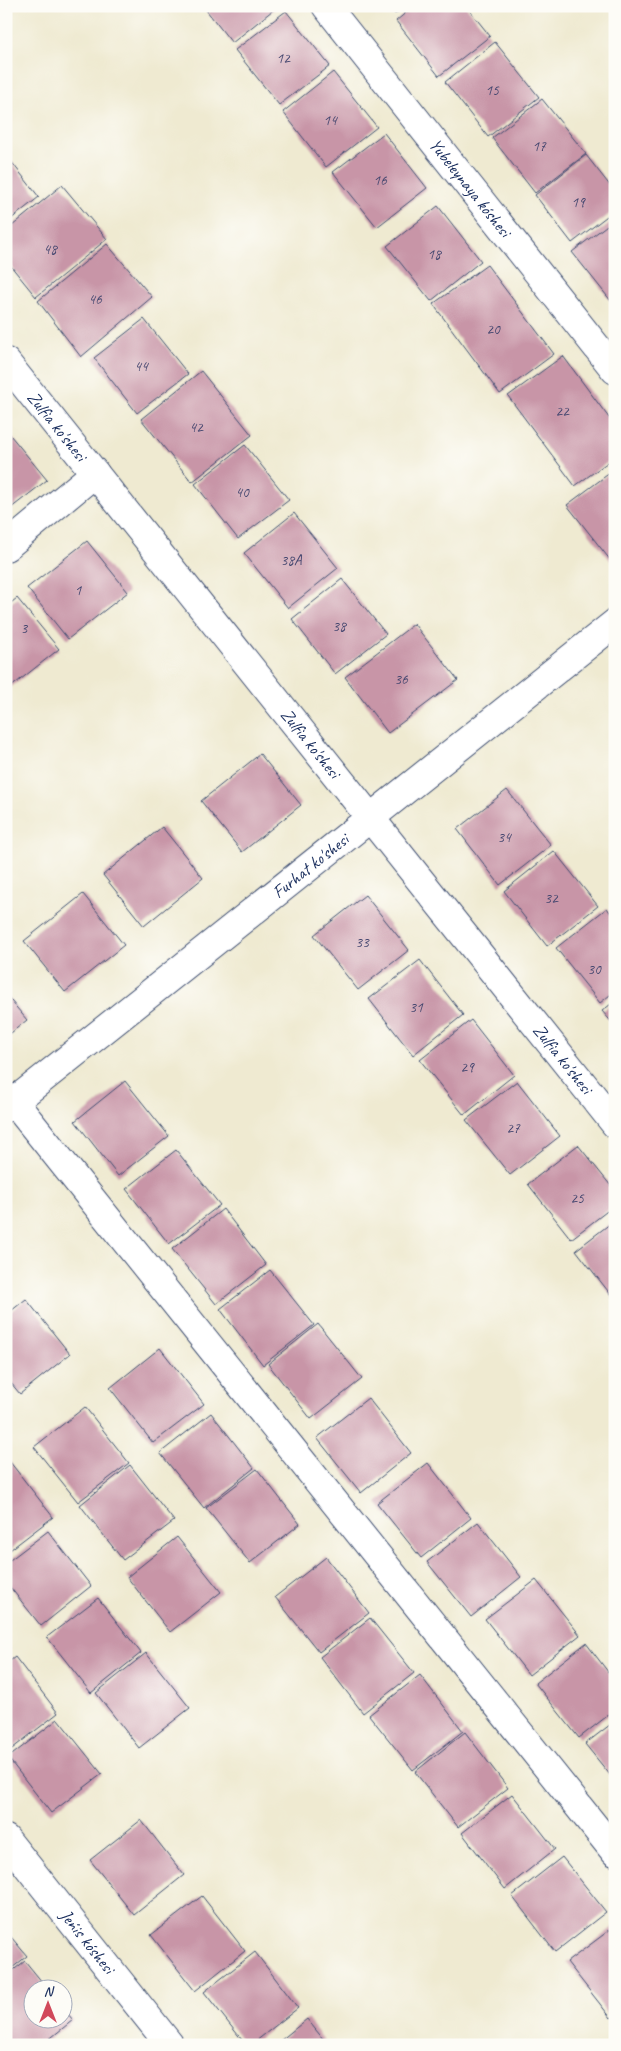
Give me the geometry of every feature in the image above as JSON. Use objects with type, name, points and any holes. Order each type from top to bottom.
[{"type":"street","name":"Yubeleynaya kóshesi","points":[[326,6],[615,370]]},
{"type":"street","name":"Zulfia ko'shesi","points":[[6,362],[615,1124]]},
{"type":"street","points":[[6,546],[95,473]]},
{"type":"street","name":"Furhat ko'shesi","points":[[10,1105],[615,623]]},
{"type":"street","points":[[10,1105],[615,1852]]},
{"type":"street","name":"Jeńis kóshesi","points":[[6,1839],[170,2045]]},
{"type":"building","points":[[203,6],[278,6],[232,43]]},
{"type":"building","points":[[388,6],[405,6],[395,14]]},
{"type":"building","points":[[414,6],[466,6],[490,36],[439,76],[396,21]]},
{"type":"building","points":[[286,11],[330,66],[279,105],[235,50]]},
{"type":"building","points":[[495,42],[539,97],[488,137],[445,82]]},
{"type":"building","points":[[333,72],[377,127],[326,167],[283,112]]},
{"type":"building","points":[[542,99],[586,154],[535,193],[492,138]]},
{"type":"building","points":[[384,133],[427,188],[377,227],[333,172]]},
{"type":"building","points":[[6,155],[39,197],[6,223]]},
{"type":"building","points":[[586,155],[615,192],[615,210],[572,243],[535,195]]},
{"type":"building","points":[[62,185],[107,239],[36,297],[6,260],[6,231]]},
{"type":"building","points":[[438,206],[481,261],[431,301],[387,246]]},
{"type":"building","points":[[615,219],[615,306],[572,252]]},
{"type":"building","points":[[107,244],[152,297],[81,357],[38,301]]},
{"type":"building","points":[[487,265],[554,354],[500,394],[433,304]]},
{"type":"building","points":[[144,319],[188,374],[137,413],[94,358]]},
{"type":"building","points":[[563,356],[615,426],[615,457],[575,486],[508,396]]},
{"type":"building","points":[[201,371],[252,435],[192,482],[141,419]]},
{"type":"building","points":[[6,430],[47,480],[6,512]]},
{"type":"building","points":[[245,445],[289,500],[238,539],[195,484]]},
{"type":"building","points":[[615,469],[615,558],[611,561],[567,505]]},
{"type":"building","points":[[294,513],[338,568],[288,608],[244,553]]},
{"type":"building","points":[[87,541],[128,592],[68,639],[27,588]]},
{"type":"building","points":[[342,579],[386,634],[335,674],[292,619]]},
{"type":"building","points":[[17,598],[59,649],[6,691],[6,607]]},
{"type":"building","points":[[414,624],[458,680],[388,733],[345,677]]},
{"type":"building","points":[[260,754],[301,805],[242,852],[201,801]]},
{"type":"building","points":[[507,790],[551,845],[500,885],[457,829]]},
{"type":"building","points":[[162,827],[203,878],[144,926],[103,875]]},
{"type":"building","points":[[554,851],[598,906],[547,946],[504,891]]},
{"type":"building","points":[[83,894],[124,945],[65,992],[24,941]]},
{"type":"building","points":[[365,895],[409,950],[358,990],[314,935]]},
{"type":"building","points":[[607,908],[615,919],[615,991],[600,1003],[556,948]]},
{"type":"building","points":[[420,960],[463,1015],[413,1055],[369,999]]},
{"type":"building","points":[[6,995],[27,1020],[6,1037]]},
{"type":"building","points":[[615,1001],[615,1026],[602,1011]]},
{"type":"building","points":[[471,1020],[514,1075],[464,1115],[420,1060]]},
{"type":"building","points":[[125,1081],[169,1136],[118,1176],[75,1121]]},
{"type":"building","points":[[517,1081],[560,1136],[510,1175],[466,1120]]},
{"type":"building","points":[[578,1145],[615,1191],[615,1205],[571,1239],[528,1184]]},
{"type":"building","points":[[176,1150],[220,1205],[169,1244],[126,1189]]},
{"type":"building","points":[[223,1209],[266,1265],[216,1304],[172,1249]]},
{"type":"building","points":[[615,1220],[615,1300],[576,1250]]},
{"type":"building","points":[[270,1270],[314,1325],[263,1365],[220,1309]]},
{"type":"building","points":[[26,1299],[70,1354],[20,1394],[6,1377],[6,1315]]},
{"type":"building","points":[[318,1324],[362,1379],[311,1419],[268,1364]]},
{"type":"building","points":[[160,1348],[204,1404],[153,1443],[110,1388]]},
{"type":"building","points":[[368,1398],[411,1453],[361,1493],[317,1438]]},
{"type":"building","points":[[85,1407],[129,1463],[78,1502],[34,1447]]},
{"type":"building","points":[[211,1413],[254,1468],[204,1508],[160,1453]]},
{"type":"building","points":[[10,1462],[53,1517],[6,1553],[6,1464]]},
{"type":"building","points":[[428,1463],[471,1518],[421,1558],[377,1503]]},
{"type":"building","points":[[130,1465],[174,1521],[123,1560],[80,1505]]},
{"type":"building","points":[[257,1469],[300,1524],[250,1563],[206,1508]]},
{"type":"building","points":[[478,1522],[521,1577],[471,1617],[427,1562]]},
{"type":"building","points":[[48,1531],[91,1586],[41,1626],[6,1582],[6,1563]]},
{"type":"building","points":[[177,1537],[221,1592],[170,1632],[127,1577]]},
{"type":"building","points":[[326,1557],[369,1613],[319,1652],[275,1597]]},
{"type":"building","points":[[536,1580],[580,1635],[529,1675],[485,1619]]},
{"type":"building","points":[[98,1598],[141,1653],[91,1693],[47,1637]]},
{"type":"building","points":[[370,1618],[414,1673],[363,1713],[320,1657]]},
{"type":"building","points":[[586,1643],[615,1681],[615,1710],[579,1738],[535,1683]]},
{"type":"building","points":[[146,1653],[190,1708],[139,1748],[96,1693]]},
{"type":"building","points":[[15,1657],[58,1713],[8,1752],[6,1664]]},
{"type":"building","points":[[420,1675],[463,1731],[413,1770],[369,1715]]},
{"type":"building","points":[[58,1719],[102,1774],[51,1813],[8,1758]]},
{"type":"building","points":[[615,1721],[615,1781],[585,1744]]},
{"type":"building","points":[[465,1732],[508,1788],[458,1827],[415,1772]]},
{"type":"building","points":[[512,1794],[555,1849],[505,1889],[462,1833]]},
{"type":"building","points":[[141,1820],[184,1875],[134,1915],[90,1860]]},
{"type":"building","points":[[562,1857],[606,1912],[555,1952],[512,1896]]},
{"type":"building","points":[[202,1896],[245,1951],[195,1991],[151,1935]]},
{"type":"building","points":[[615,1926],[615,2015],[611,2018],[567,1962]]},
{"type":"building","points":[[6,1931],[27,1956],[6,1973]]},
{"type":"building","points":[[255,1952],[298,2008],[251,2045],[246,2045],[204,1992]]},
{"type":"building","points":[[25,1961],[39,1978],[22,1978],[22,2028],[63,2028],[42,2045],[9,2045],[6,2042],[6,1976]]},
{"type":"building","points":[[307,2019],[328,2045],[275,2045]]}]
